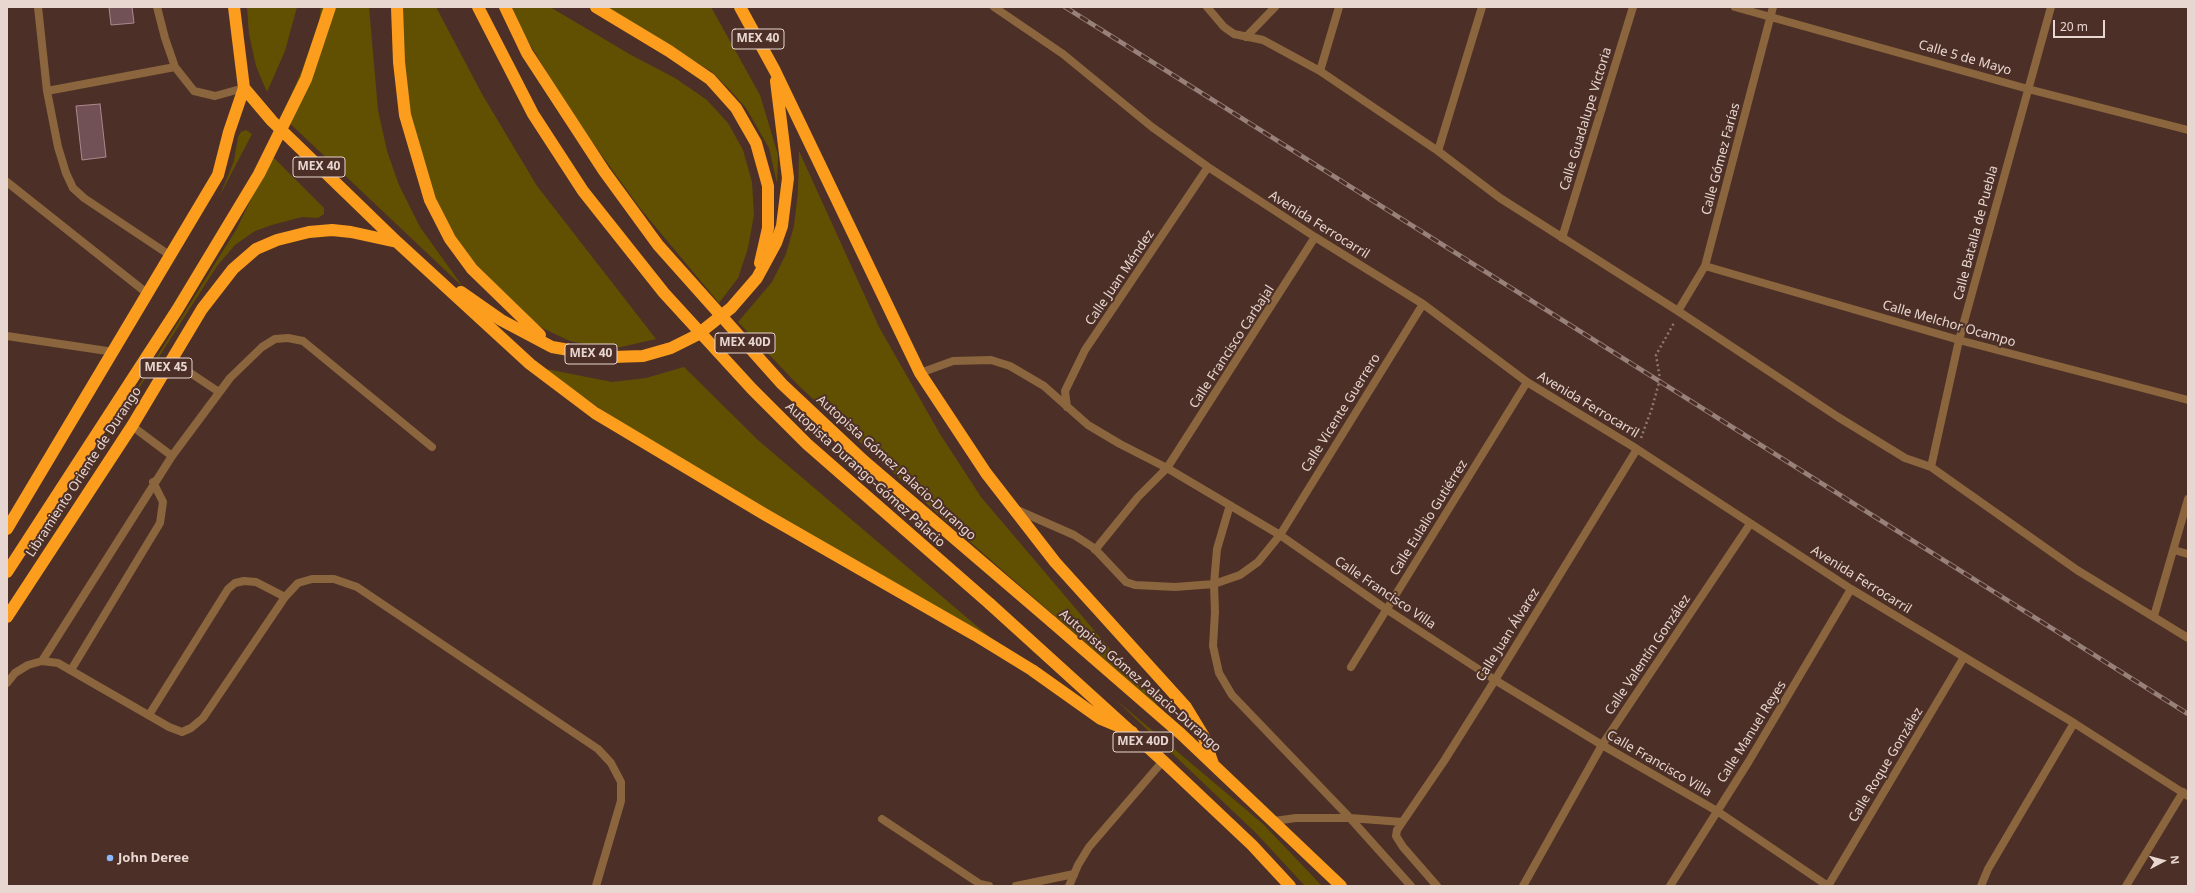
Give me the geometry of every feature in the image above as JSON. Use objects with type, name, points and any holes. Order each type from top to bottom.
[{"type":"highway","points":[[7,529],[114,352],[218,175],[229,132],[244,88],[234,7]]},
{"type":"highway","points":[[7,572],[177,310],[259,174],[306,79],[330,7]]},
{"type":"highway","points":[[396,7],[399,62],[405,115],[430,200],[450,239],[472,269],[552,347]]},
{"type":"highway","name":"Autopista Durango-Gómez Palacio","points":[[478,7],[533,114],[583,191],[664,293],[752,389],[807,444],[990,604],[1132,732],[1252,846],[1290,886]]},
{"type":"highway","name":"Autopista Gómez Palacio-Durango","points":[[505,7],[531,60],[604,171],[658,245],[782,384],[864,461],[1052,622],[1213,764],[1341,886]]},
{"type":"highway","name":"MEX 40","points":[[596,7],[621,24],[669,51],[710,79],[736,108],[756,143],[768,186],[768,228],[757,278]]},
{"type":"highway","name":"MEX 40","points":[[244,88],[272,121],[422,266],[501,320],[552,347],[612,357],[643,356],[671,348],[697,335],[730,308],[757,278],[776,242],[785,212],[788,178],[775,71],[740,7]]},
{"type":"highway","points":[[775,71],[920,373],[986,473],[1055,562],[1186,707],[1203,735],[1213,764]]},
{"type":"highway","name":"Libramiento Oriente de Durango","points":[[7,617],[132,426],[171,360],[216,289],[233,269],[256,249],[277,240],[309,232],[332,230],[351,232],[397,242]]},
{"type":"highway","points":[[422,266],[530,364],[595,413],[770,518],[975,635],[1032,670],[1101,719],[1132,732]]},
{"type":"street","points":[[38,7],[47,91],[58,147],[66,173],[73,188],[84,198],[171,256]]},
{"type":"street","points":[[158,7],[165,38],[175,67],[194,91],[215,96],[244,88]]},
{"type":"street","name":"Avenida Ferrocarril","points":[[994,7],[1063,54],[1141,118],[1208,167],[1315,238],[1422,304],[1527,382],[1636,449],[1851,589],[2074,723],[2185,794]]},
{"type":"street","points":[[1207,7],[1224,27],[1234,34],[1263,40],[1320,71],[1438,151],[1500,198],[1678,311],[1882,444],[1906,458],[1931,467],[2077,570],[2188,638]]},
{"type":"street","points":[[1246,37],[1275,7]]},
{"type":"street","points":[[1320,71],[1339,7]]},
{"type":"street","points":[[1438,151],[1482,7]]},
{"type":"street","name":"Calle Guadalupe Victoria","points":[[1562,238],[1633,7]]},
{"type":"street","name":"Calle 5 de Mayo","points":[[1736,7],[2028,89],[2188,130]]},
{"type":"street","name":"Calle Gómez Farías","points":[[1678,311],[1705,266],[1773,7]]},
{"type":"street","name":"Calle Batalla de Puebla","points":[[1931,467],[1960,340],[2051,7]]},
{"type":"street","points":[[47,91],[175,67]]},
{"type":"street","name":"Calle Juan Méndez","points":[[1067,408],[1066,391],[1085,350],[1208,167]]},
{"type":"street","points":[[7,182],[148,294]]},
{"type":"street","name":"Calle Francisco Carbajal","points":[[1095,550],[1138,497],[1168,468],[1315,238]]},
{"type":"street","name":"Calle Melchor Ocampo","points":[[1705,266],[1960,340],[2188,400]]},
{"type":"street","name":"Calle Vicente Guerrero","points":[[1012,508],[1074,535],[1095,550],[1126,582],[1135,585],[1175,587],[1214,584],[1229,580],[1258,562],[1280,535],[1422,304]]},
{"type":"street","points":[[7,336],[114,352]]},
{"type":"street","points":[[42,661],[153,482],[230,378],[262,347],[275,339],[288,338],[303,341],[432,447]]},
{"type":"street","points":[[171,360],[219,392]]},
{"type":"street","name":"Calle Francisco Villa","points":[[920,373],[953,361],[991,360],[1010,366],[1044,386],[1067,408],[1094,429],[1168,468],[1280,535],[1386,609],[1495,680],[1602,745],[1717,811],[1828,886]]},
{"type":"street","name":"Calle Eulalio Gutiérrez","points":[[1351,667],[1527,382]]},
{"type":"street","points":[[132,426],[172,456]]},
{"type":"street","name":"Calle Juan Álvarez","points":[[1437,886],[1403,847],[1396,832],[1444,761],[1495,680],[1636,449]]},
{"type":"street","points":[[71,670],[160,523],[163,502],[153,482]]},
{"type":"street","points":[[2154,616],[2188,499]]},
{"type":"street","points":[[1230,505],[1217,549],[1214,584],[1215,612],[1213,646],[1218,673],[1232,695],[1350,818],[1411,886]]},
{"type":"street","name":"Calle Valentín González","points":[[1523,886],[1602,745],[1750,524]]},
{"type":"street","points":[[2174,550],[2188,554]]},
{"type":"street","points":[[7,683],[15,673],[28,664],[42,661],[58,663],[169,727],[182,732],[191,728],[203,718],[285,597],[298,583],[312,579],[334,579],[357,587],[598,749],[611,763],[621,782],[621,801],[596,886]]},
{"type":"street","points":[[149,715],[228,589],[235,583],[244,581],[256,582],[285,597]]},
{"type":"street","name":"Calle Manuel Reyes","points":[[1670,886],[1809,663],[1851,589]]},
{"type":"street","name":"Calle Roque González","points":[[1828,886],[1964,657]]},
{"type":"street","points":[[1981,886],[1992,862],[2074,723]]},
{"type":"street","points":[[1070,886],[1074,874],[1089,847],[1163,761]]},
{"type":"street","points":[[2126,886],[2185,794]]},
{"type":"street","points":[[1274,821],[1296,818],[1350,818],[1402,822]]},
{"type":"street","points":[[882,819],[980,884],[989,886]]},
{"type":"street","points":[[1016,886],[1074,874]]},
{"type":"path","points":[[1636,449],[1652,408],[1660,379],[1656,355],[1675,321]]},
{"type":"shaded area","points":[[247,7],[297,7],[285,51],[267,92],[256,66],[249,34]]},
{"type":"shaded area","points":[[321,7],[369,7],[378,110],[387,151],[399,185],[420,227],[463,287],[282,116],[302,70],[319,22]]},
{"type":"shaded area","points":[[391,7],[436,7],[482,94],[537,186],[656,339],[621,347],[598,347],[570,341],[542,328],[516,310],[489,283],[461,245],[440,210],[398,100],[394,68]]},
{"type":"shaded area","points":[[508,7],[550,7],[631,55],[675,78],[707,100],[728,123],[743,150],[752,182],[754,215],[748,248],[738,278],[719,303],[639,207],[567,107]]},
{"type":"shaded area","points":[[607,7],[711,7],[760,95],[778,155],[777,183],[769,148],[746,108],[729,89],[712,72]]},
{"type":"shaded area","points":[[246,130],[252,134],[219,197],[234,161],[238,137],[241,132]]},
{"type":"shaded area","points":[[799,151],[879,327],[940,434],[981,497],[1161,709],[937,513],[799,386],[738,322],[772,282],[786,254],[794,226],[798,192]]},
{"type":"shaded area","points":[[272,156],[324,208],[324,214],[318,218],[302,217],[272,225],[255,231],[235,245],[217,266],[63,507],[236,230]]},
{"type":"shaded area","points":[[684,367],[759,441],[992,639],[749,500],[617,420],[541,368],[612,382],[646,378]]},
{"type":"shaded area","points":[[1115,699],[1263,824],[1322,886],[1305,886],[1256,833]]},
{"type":"building","points":[[109,7],[132,7],[134,23],[111,25]]},
{"type":"building","points":[[100,104],[106,157],[82,160],[76,106]]},
{"type":"railway","points":[[1065,7],[2188,714]]},
{"type":"place","name":"John Deree","points":[[110,858]]}]
